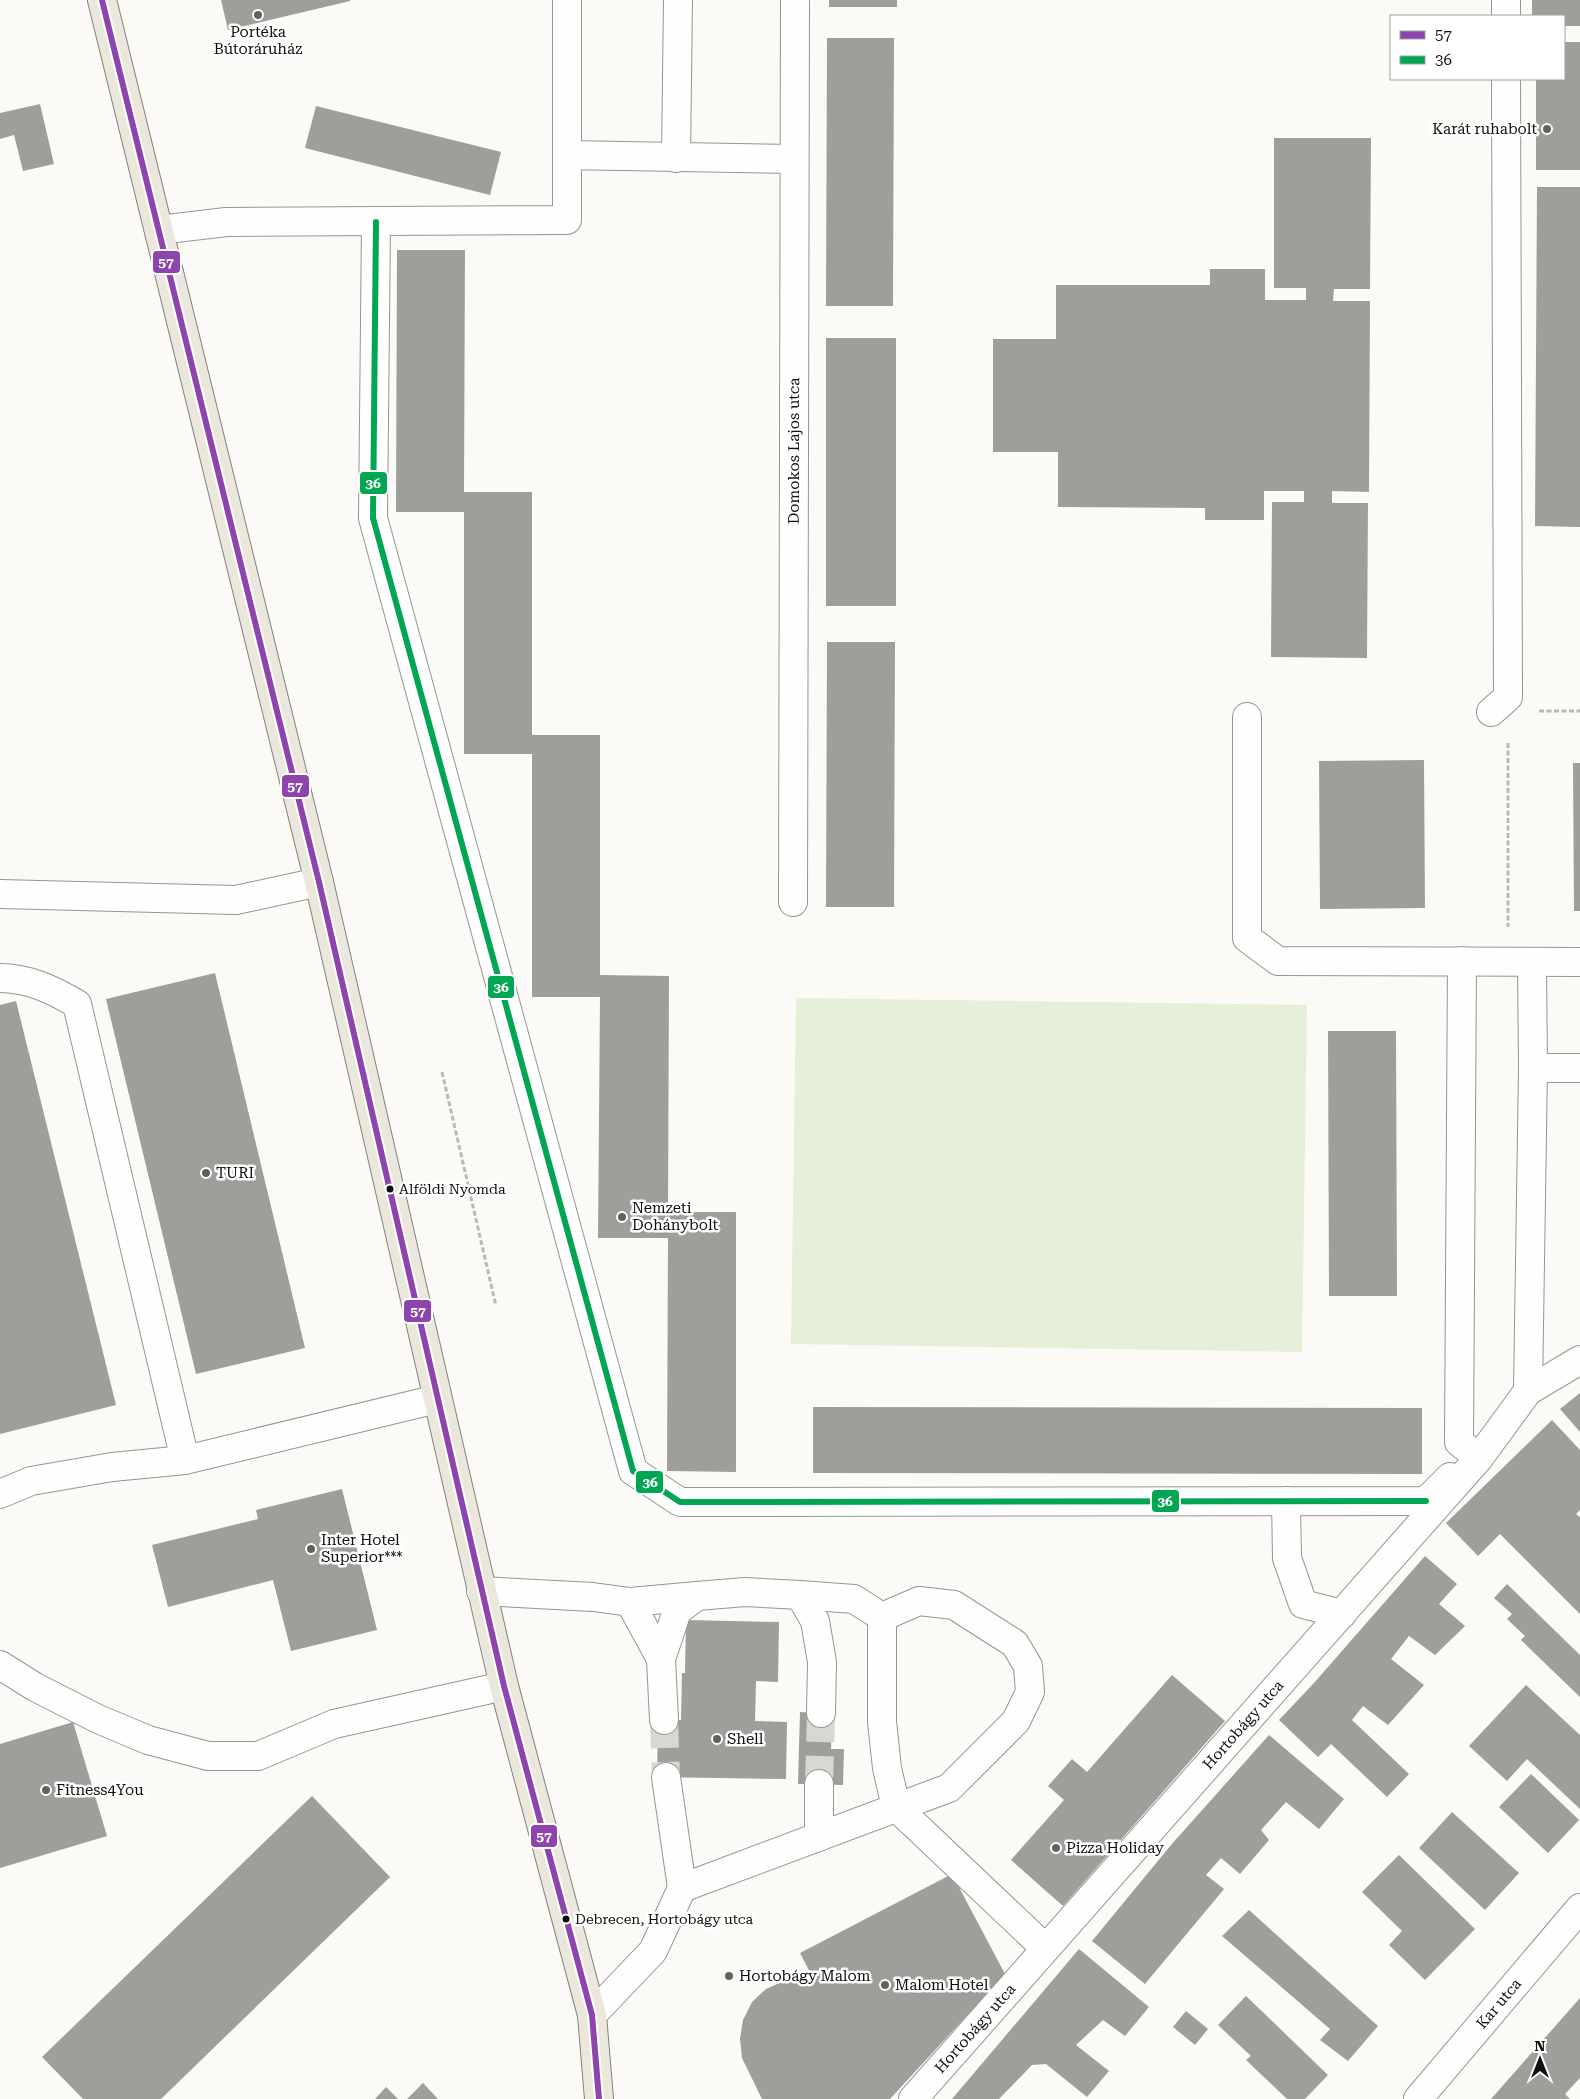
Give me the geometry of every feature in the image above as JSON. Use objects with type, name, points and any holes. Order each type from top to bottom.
[{"type":"main road","points":[[102,0],[319,882],[504,1686],[592,2014],[600,2095]]},
{"type":"street","points":[[159,230],[226,222],[567,220],[567,0]]},
{"type":"street","points":[[676,158],[678,0]]},
{"type":"street","name":"Domokos Lajos utca","points":[[793,902],[795,0]]},
{"type":"street","points":[[1506,0],[1506,15]]},
{"type":"street","points":[[1499,704],[1506,80]]},
{"type":"street","points":[[567,155],[794,159]]},
{"type":"street","points":[[376,222],[373,518],[633,1471],[680,1502],[1426,1501],[1450,1477]]},
{"type":"street","points":[[1247,717],[1247,938],[1278,960],[1580,962]]},
{"type":"street","points":[[0,894],[236,900],[319,882]]},
{"type":"street","points":[[1462,961],[1459,1442],[1479,1458]]},
{"type":"street","points":[[1520,962],[1533,1068],[1528,1391]]},
{"type":"street","points":[[0,978],[12,978],[46,986],[77,1004],[184,1460]]},
{"type":"street","points":[[1533,1068],[1580,1068]]},
{"type":"street","name":"Hortobágy utca","points":[[913,2099],[1479,1458],[1528,1391],[1580,1360]]},
{"type":"street","points":[[0,1494],[31,1481],[112,1467],[184,1460],[438,1399]]},
{"type":"street","points":[[1286,1501],[1287,1558],[1303,1604],[1342,1614]]},
{"type":"street","points":[[481,1590],[593,1597],[630,1602],[745,1592],[800,1595],[854,1599],[882,1617]]},
{"type":"street","points":[[800,1595],[815,1621],[822,1662],[821,1713]]},
{"type":"street","points":[[664,1720],[661,1658],[677,1611],[697,1596]]},
{"type":"street","points":[[682,1888],[949,1788],[1016,1721],[1030,1692],[1028,1666],[1015,1644],[954,1605],[919,1601],[882,1617]]},
{"type":"street","points":[[630,1602],[661,1658]]},
{"type":"street","points":[[882,1617],[882,1722],[887,1768],[896,1807],[1045,1948]]},
{"type":"street","points":[[0,1665],[36,1688],[98,1719],[148,1740],[208,1756],[258,1756],[334,1724],[504,1686]]},
{"type":"street","points":[[592,2014],[653,1951],[682,1888],[666,1777]]},
{"type":"street","points":[[819,1784],[819,1837]]},
{"type":"street","name":"Kar utca","points":[[1418,2099],[1580,1908]]},
{"type":"path","points":[[1499,704],[1520,962]]},
{"type":"path","points":[[442,1072],[496,1306]]},
{"type":"green space","points":[[796,998],[1307,1005],[1302,1352],[791,1344]]},
{"type":"building","name":"Portéka Bútoráruház","points":[[221,0],[350,0],[350,1],[228,30]]},
{"type":"building","points":[[829,0],[897,0],[897,7],[829,7]]},
{"type":"building","points":[[1532,0],[1580,0],[1580,26],[1565,26],[1565,15],[1532,15]]},
{"type":"building","points":[[827,38],[894,38],[893,306],[826,306]]},
{"type":"building","points":[[1565,42],[1580,42],[1580,170],[1536,170],[1536,80],[1565,80]]},
{"type":"building","points":[[40,104],[54,164],[23,171],[14,135],[0,139],[0,113]]},
{"type":"building","points":[[316,106],[501,152],[490,195],[305,148]]},
{"type":"building","points":[[1274,138],[1371,138],[1370,289],[1334,289],[1333,301],[1370,301],[1369,492],[1332,491],[1332,503],[1368,503],[1367,658],[1271,657],[1272,502],[1304,502],[1304,491],[1264,491],[1264,520],[1205,520],[1205,508],[1058,507],[1058,452],[993,452],[993,339],[1056,339],[1056,285],[1210,285],[1210,269],[1265,269],[1265,300],[1306,300],[1306,288],[1274,288]]},
{"type":"building","points":[[1537,187],[1580,187],[1580,527],[1535,526]]},
{"type":"building","points":[[397,250],[465,250],[464,492],[532,492],[532,735],[600,735],[600,975],[669,976],[668,1212],[736,1212],[736,1472],[667,1471],[668,1238],[598,1238],[600,997],[532,997],[532,754],[464,754],[464,512],[396,512]]},
{"type":"building","points":[[826,338],[896,338],[896,606],[826,606]]},
{"type":"building","points":[[827,642],[895,642],[894,907],[826,907]]},
{"type":"building","points":[[1424,760],[1425,908],[1320,909],[1319,761]]},
{"type":"building","points":[[1573,763],[1580,763],[1580,911],[1574,911]]},
{"type":"building","name":"TURI","points":[[215,973],[305,1348],[196,1374],[106,999]]},
{"type":"building","points":[[16,1001],[116,1405],[0,1434],[0,1005]]},
{"type":"building","points":[[1328,1031],[1396,1031],[1397,1296],[1329,1296]]},
{"type":"building","points":[[1580,1393],[1580,1432],[1560,1409]]},
{"type":"building","points":[[813,1407],[1422,1408],[1422,1474],[813,1473]]},
{"type":"building","points":[[1552,1420],[1580,1450],[1580,1510],[1576,1514],[1580,1517],[1580,1614],[1500,1534],[1478,1556],[1446,1523]]},
{"type":"building","name":"Inter Hotel Superior***","points":[[342,1489],[377,1630],[291,1651],[273,1580],[168,1607],[152,1545],[258,1519],[256,1510]]},
{"type":"building","points":[[1425,1556],[1457,1584],[1439,1604],[1465,1626],[1435,1655],[1409,1636],[1391,1659],[1424,1685],[1388,1725],[1363,1706],[1352,1720],[1409,1774],[1387,1797],[1331,1744],[1318,1757],[1279,1720],[1314,1683]]},
{"type":"building","points":[[1507,1584],[1580,1655],[1580,1697],[1521,1640],[1525,1636],[1507,1619],[1512,1614],[1494,1598]]},
{"type":"building","points":[[686,1620],[779,1622],[778,1682],[756,1681],[755,1721],[787,1722],[786,1779],[657,1777],[658,1720],[681,1720],[682,1673],[685,1673]]},
{"type":"building","points":[[1172,1675],[1225,1721],[1063,1906],[1011,1860],[1064,1800],[1048,1786],[1072,1759],[1087,1772]]},
{"type":"building","points":[[1526,1685],[1580,1735],[1580,1809],[1527,1759],[1507,1781],[1469,1746]]},
{"type":"building","points":[[800,1712],[832,1714],[831,1749],[844,1749],[843,1785],[798,1784]]},
{"type":"building","name":"Fitness4You","points":[[73,1722],[107,1836],[0,1868],[0,1744]]},
{"type":"building","points":[[1269,1735],[1344,1799],[1319,1829],[1286,1802],[1261,1830],[1269,1840],[1240,1874],[1221,1858],[1206,1875],[1224,1889],[1145,1984],[1092,1941],[1171,1845]]},
{"type":"building","points":[[1531,1774],[1579,1820],[1548,1853],[1499,1807]]},
{"type":"building","points":[[312,1796],[390,1877],[161,2099],[83,2099],[42,2057]]},
{"type":"building","points":[[1452,1812],[1519,1873],[1485,1910],[1419,1848]]},
{"type":"building","points":[[1399,1855],[1475,1929],[1425,1980],[1389,1945],[1402,1931],[1362,1892]]},
{"type":"building","name":"Malom Hotel","points":[[952,1874],[1005,1974],[890,2099],[762,2099],[742,2058],[740,2039],[743,2020],[752,2002],[766,1989],[784,1981],[803,1978],[814,1980],[800,1953]]},
{"type":"building","points":[[1249,1910],[1378,2026],[1348,2061],[1320,2040],[1330,2029],[1222,1936]]},
{"type":"building","points":[[1079,1949],[1149,2007],[1125,2036],[1103,2020],[1076,2045],[1109,2071],[1087,2097],[1046,2064],[1032,2065],[999,2099],[952,2099]]},
{"type":"building","points":[[1246,1996],[1328,2075],[1305,2099],[1287,2099],[1246,2060],[1251,2056],[1218,2025]]},
{"type":"building","points":[[1580,1998],[1580,2078],[1565,2094],[1570,2099],[1491,2099]]},
{"type":"building","points":[[1186,2011],[1208,2029],[1195,2045],[1173,2027]]},
{"type":"building","points":[[423,2083],[438,2099],[407,2099]]},
{"type":"building","points":[[386,2087],[398,2099],[375,2099]]},
{"type":"tunnel","points":[[819,1784],[821,1713]]},
{"type":"tunnel","points":[[664,1720],[666,1777]]},
{"type":"transit line","name":"57","points":[[102,0],[319,882],[504,1686],[592,2015],[599,2099]]},
{"type":"transit line","name":"36","points":[[376,222],[373,518],[633,1471],[680,1502],[1426,1501]]},
{"type":"place","name":"Portéka Bútoráruház","points":[[258,15]]},
{"type":"place","name":"Karát ruhabolt","points":[[1547,129]]},
{"type":"place","name":"TURI","points":[[206,1173]]},
{"type":"place","name":"Alföldi Nyomda","points":[[390,1189]]},
{"type":"place","name":"Nemzeti Dohánybolt","points":[[622,1217]]},
{"type":"place","name":"Inter Hotel Superior***","points":[[311,1549]]},
{"type":"place","name":"Shell","points":[[717,1739]]},
{"type":"place","name":"Fitness4You","points":[[46,1790]]},
{"type":"place","name":"Pizza Holiday","points":[[1056,1848]]},
{"type":"place","name":"Debrecen, Hortobágy utca","points":[[566,1919]]},
{"type":"place","name":"Hortobágy Malom","points":[[729,1976]]},
{"type":"place","name":"Malom Hotel","points":[[885,1985]]}]
